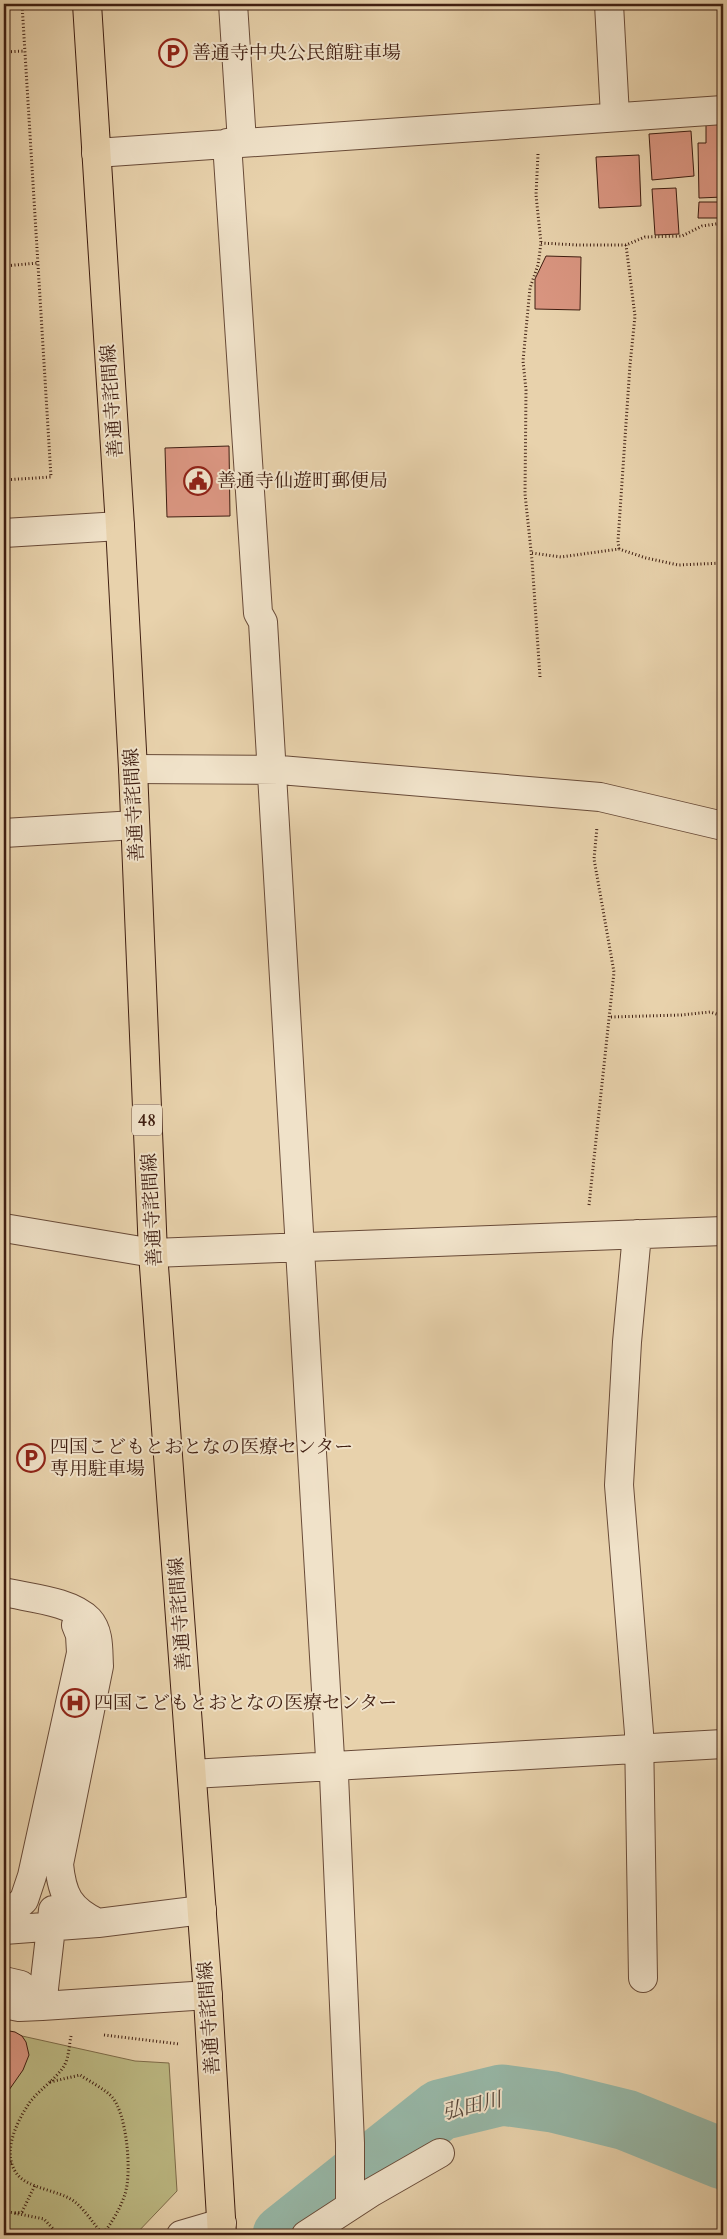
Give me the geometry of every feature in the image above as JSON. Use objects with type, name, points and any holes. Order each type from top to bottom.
[{"type":"main road","name":"善通寺詫間線","points":[[87,4],[120,526],[133,769],[153,1253],[202,1910],[222,2229]]},
{"type":"street","points":[[233,4],[234,143],[258,613],[263,622],[296,1192],[334,1775],[350,2143],[350,2206]]},
{"type":"street","points":[[609,4],[614,116]]},
{"type":"street","points":[[96,153],[540,121],[723,110]]},
{"type":"street","points":[[4,533],[120,526]]},
{"type":"street","points":[[133,769],[272,770],[600,797],[723,826]]},
{"type":"street","points":[[4,833],[135,826]]},
{"type":"street","points":[[4,1228],[153,1253],[723,1231]]},
{"type":"street","points":[[637,1234],[627,1342],[619,1485],[639,1749],[643,1978]]},
{"type":"street","points":[[4,1592],[65,1606],[90,1621],[98,1640],[98,1666],[59,1864],[42,2006]]},
{"type":"street","points":[[4,1918],[24,1900],[32,1876],[81,1653],[80,1635],[65,1606]]},
{"type":"street","points":[[192,1774],[723,1744]]},
{"type":"street","points":[[59,1864],[62,1887],[72,1905],[83,1916],[98,1923]]},
{"type":"street","points":[[4,1930],[98,1923],[202,1910]]},
{"type":"street","points":[[4,1981],[22,1985],[42,2006]]},
{"type":"street","points":[[4,1993],[21,1997],[42,2006]]},
{"type":"street","points":[[4,2004],[19,2007],[42,2006],[208,1995]]},
{"type":"street","points":[[306,2235],[350,2206],[440,2153]]},
{"type":"street","points":[[181,2235],[222,2229]]},
{"type":"path","points":[[4,480],[51,477],[22,4]]},
{"type":"path","points":[[4,52],[25,50]]},
{"type":"path","points":[[540,121],[536,195],[541,243],[538,265],[530,288],[524,361],[526,390],[525,494],[532,552],[540,677]]},
{"type":"path","points":[[541,243],[578,246],[626,245],[645,238],[682,236],[702,226],[723,223]]},
{"type":"path","points":[[619,549],[630,364],[635,316],[626,245]]},
{"type":"path","points":[[4,266],[38,264]]},
{"type":"path","points":[[532,552],[561,557],[619,549],[646,558],[678,565],[723,563]]},
{"type":"path","points":[[588,1213],[611,1017],[614,972],[594,859],[600,797]]},
{"type":"path","points":[[611,1017],[710,1012],[723,1016]]},
{"type":"path","points":[[48,2083],[80,2075],[112,2096],[122,2118],[127,2146],[126,2194],[114,2219],[102,2235],[76,2203],[57,2192],[23,2180],[16,2173],[9,2152],[13,2138],[31,2101],[48,2083],[66,2064],[73,2028]]},
{"type":"path","points":[[4,2165],[12,2162]]},
{"type":"path","points":[[15,2214],[22,2212],[34,2184]]},
{"type":"path","points":[[4,2210],[44,2219],[55,2232],[55,2235]]},
{"type":"shaded area","points":[[4,2032],[135,2061],[169,2063],[177,2191],[135,2235],[4,2235]]},
{"type":"building","points":[[723,123],[723,197],[699,198],[698,143],[706,143],[706,124]]},
{"type":"building","points":[[691,131],[694,176],[652,180],[649,134]]},
{"type":"building","points":[[639,155],[641,206],[599,208],[596,157]]},
{"type":"building","points":[[676,188],[679,234],[655,235],[652,189]]},
{"type":"building","points":[[699,202],[723,202],[723,218],[698,218]]},
{"type":"building","points":[[546,256],[581,257],[580,310],[535,309],[535,279]]},
{"type":"building","points":[[229,446],[230,516],[167,517],[165,448]]},
{"type":"building","points":[[4,2030],[15,2032],[22,2036],[26,2042],[29,2055],[23,2070],[4,2094]]},
{"type":"waterway","name":"弘田川","points":[[283,2235],[440,2110],[502,2095],[553,2102],[626,2120],[723,2159]]},
{"type":"place","name":"善通寺中央公民館駐車場","points":[[173,53]]},
{"type":"place","name":"善通寺仙遊町郵便局","points":[[198,481]]},
{"type":"place","name":"四国こどもとおとなの医療センター 専用駐車場","points":[[31,1458]]},
{"type":"place","name":"四国こどもとおとなの医療センター","points":[[75,1703]]}]
